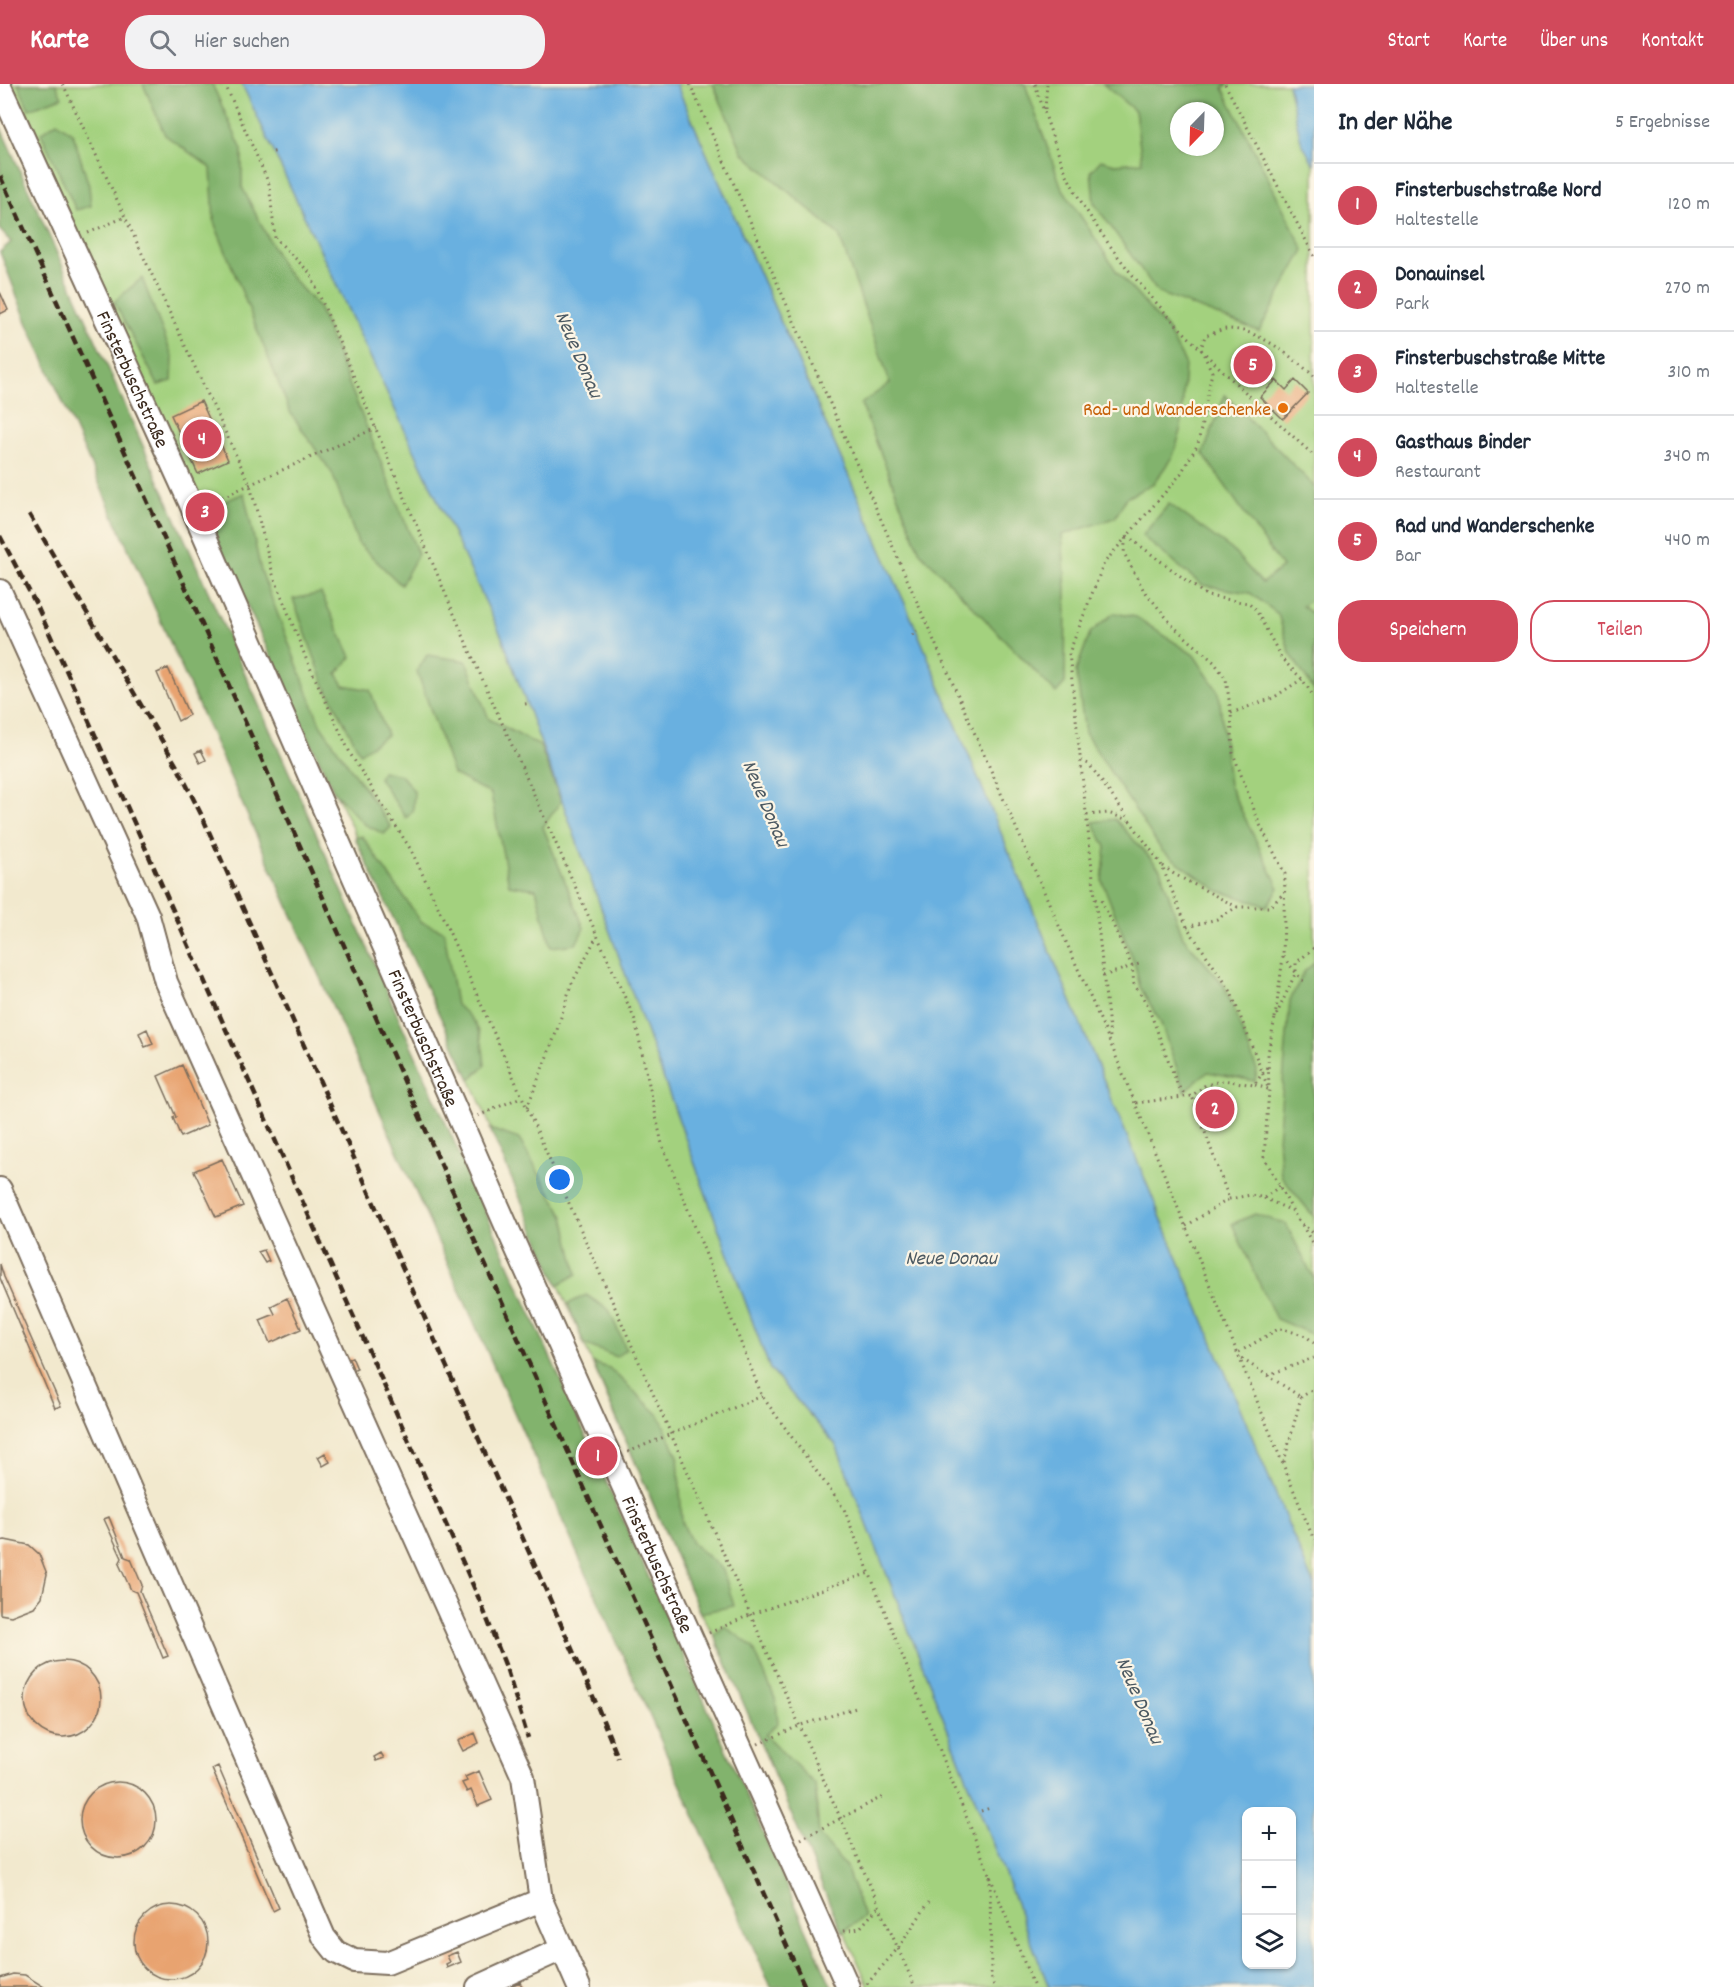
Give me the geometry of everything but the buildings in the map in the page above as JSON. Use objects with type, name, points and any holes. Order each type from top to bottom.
[{"type":"street","name":"Finsterbuschstraße","points":[[0,87],[189,500],[501,1214],[848,1987]]},
{"type":"street","points":[[0,591],[148,916],[166,982],[523,1777],[541,1900],[579,1987]]},
{"type":"street","points":[[0,1189],[324,1937],[336,1952],[354,1961],[387,1963],[541,1900]]},
{"type":"street","points":[[478,1987],[562,1949]]},
{"type":"path","points":[[63,84],[250,485],[273,574],[307,661],[351,755],[411,850],[752,1614],[915,1987]]},
{"type":"path","points":[[225,84],[269,184],[275,238],[310,273],[468,647],[635,1020],[662,1144],[762,1396],[844,1509],[1034,1987]]},
{"type":"path","points":[[690,84],[1110,1042],[1314,1540]]},
{"type":"path","points":[[1035,84],[1078,197],[1100,232],[1147,293],[1201,349],[1314,456]]},
{"type":"path","points":[[1045,113],[1047,84]]},
{"type":"path","points":[[1225,84],[1314,256]]},
{"type":"path","points":[[273,152],[278,151]]},
{"type":"path","points":[[96,229],[125,217]]},
{"type":"path","points":[[1110,1042],[1069,653],[1104,563],[1180,475],[1198,444],[1212,372],[1201,349],[1205,336],[1227,329],[1255,336],[1282,350],[1314,376]]},
{"type":"path","points":[[222,497],[376,428]]},
{"type":"path","points":[[1126,535],[1207,596],[1248,603],[1256,610],[1282,659],[1302,679],[1314,696]]},
{"type":"path","points":[[1126,535],[1124,553],[1143,589],[1174,627],[1214,662],[1226,679],[1233,753],[1259,823],[1285,874],[1283,957],[1268,1066],[1269,1090],[1264,1157],[1314,1246]]},
{"type":"path","points":[[912,635],[917,631]]},
{"type":"path","points":[[1231,714],[1273,698],[1302,679]]},
{"type":"path","points":[[525,704],[531,703]]},
{"type":"path","points":[[1081,761],[1089,764],[1161,864],[1187,927],[1230,990],[1269,1090]]},
{"type":"path","points":[[1087,815],[1108,813],[1129,821]]},
{"type":"path","points":[[1161,864],[1174,874],[1237,907],[1270,908],[1285,892]]},
{"type":"path","points":[[1095,899],[1102,901],[1131,966],[1134,984],[1147,1004],[1178,1086],[1186,1096]]},
{"type":"path","points":[[1187,927],[1217,919],[1237,907]]},
{"type":"path","points":[[527,1108],[556,1033],[571,985],[597,936]]},
{"type":"path","points":[[1275,1018],[1300,958],[1314,948]]},
{"type":"path","points":[[1283,957],[1303,981]]},
{"type":"path","points":[[1103,976],[1139,964]]},
{"type":"path","points":[[1254,1085],[1268,1066]]},
{"type":"path","points":[[1136,1103],[1192,1096],[1204,1086],[1223,1080],[1260,1085],[1269,1090]]},
{"type":"path","points":[[1192,1096],[1229,1199]]},
{"type":"path","points":[[476,1117],[522,1097]]},
{"type":"path","points":[[1264,1198],[1280,1186]]},
{"type":"path","points":[[1228,1191],[1237,1197]]},
{"type":"path","points":[[1186,1226],[1229,1199],[1237,1197],[1264,1198],[1294,1212]]},
{"type":"path","points":[[1297,1219],[1314,1234]]},
{"type":"path","points":[[1238,1352],[1280,1328],[1306,1336],[1314,1343]]},
{"type":"path","points":[[1240,1358],[1301,1397]]},
{"type":"path","points":[[1267,1375],[1314,1358]]},
{"type":"path","points":[[1284,1464],[1301,1397],[1314,1389]]},
{"type":"path","points":[[624,1454],[671,1432],[762,1396]]},
{"type":"path","points":[[694,1640],[752,1614],[869,1573]]},
{"type":"path","points":[[743,1750],[801,1725],[859,1707]]},
{"type":"path","points":[[786,1847],[882,1797]]},
{"type":"path","points":[[981,1811],[990,1808]]},
{"type":"path","points":[[990,1874],[991,1976],[994,1987]]},
{"type":"path","points":[[863,1987],[899,1947],[929,1902]]},
{"type":"path","points":[[827,1941],[842,1932],[860,1928],[880,1905]]},
{"type":"green space","points":[[7,84],[242,84],[502,637],[770,1369],[836,1445],[1049,1987],[869,1987],[714,1635],[700,1613],[470,1079],[206,517]]},
{"type":"green space","points":[[18,84],[56,84],[62,97],[29,109]]},
{"type":"green space","points":[[143,84],[212,84],[242,150],[242,187],[284,269],[318,307],[418,554],[401,585],[358,543],[332,473],[290,412],[214,222],[211,168],[165,135]]},
{"type":"green space","points":[[676,84],[1288,84],[1301,141],[1314,165],[1314,1586],[917,631]]},
{"type":"green space","points":[[713,84],[1025,84],[1061,186],[1117,272],[1167,329],[1185,363],[1181,431],[1173,456],[1154,483],[1126,498],[1115,518],[1062,535],[1066,589],[1065,683],[1056,693],[920,552],[861,404],[890,383],[839,235],[743,153]]},
{"type":"green space","points":[[1103,84],[1229,84],[1223,88],[1304,250],[1259,331],[1158,293],[1094,203],[1091,171],[1101,160],[1115,164],[1142,162],[1135,111]]},
{"type":"green space","points":[[57,122],[73,134],[89,186],[91,206],[76,210],[41,133]]},
{"type":"green space","points":[[0,126],[832,1987],[771,1987],[27,322],[0,252],[11,242],[0,230]]},
{"type":"green space","points":[[142,278],[173,358],[172,381],[158,385],[114,302]]},
{"type":"green space","points":[[1225,395],[1314,486],[1314,598],[1302,606],[1314,615],[1314,691],[1290,653],[1278,614],[1250,593],[1202,585],[1142,536],[1169,504],[1231,549],[1262,583],[1282,567],[1203,454]]},
{"type":"green space","points":[[244,493],[261,571],[320,724],[391,827],[384,834],[364,824],[334,792],[206,517],[207,509]]},
{"type":"green space","points":[[321,593],[351,657],[337,674],[344,685],[370,690],[387,735],[360,753],[324,683],[293,599]]},
{"type":"green space","points":[[1114,613],[1136,617],[1194,655],[1219,693],[1229,785],[1279,888],[1267,906],[1219,891],[1162,851],[1085,733],[1076,671],[1090,633]]},
{"type":"green space","points":[[427,655],[466,661],[489,719],[540,746],[561,801],[543,827],[584,928],[576,944],[551,947],[536,889],[509,885],[491,794],[453,774],[417,671]]},
{"type":"green space","points":[[382,771],[401,775],[414,791],[413,811],[406,818],[379,778]]},
{"type":"green space","points":[[1115,819],[1160,869],[1183,937],[1224,985],[1257,1070],[1255,1081],[1208,1072],[1185,1091],[1160,1021],[1140,987],[1135,965],[1102,881],[1106,847],[1093,822]]},
{"type":"green space","points":[[362,836],[421,922],[444,931],[456,1005],[475,1024],[483,1046],[485,1066],[470,1079],[355,838]]},
{"type":"green space","points":[[1314,963],[1314,1217],[1281,1176],[1278,1140],[1290,1000],[1304,972]]},
{"type":"green space","points":[[490,1129],[519,1139],[564,1216],[577,1274],[558,1285]]},
{"type":"green space","points":[[1255,1214],[1286,1224],[1314,1279],[1314,1335],[1276,1319],[1232,1224]]},
{"type":"green space","points":[[586,1295],[609,1310],[626,1349],[616,1357],[584,1344],[568,1304]]},
{"type":"green space","points":[[593,1363],[609,1368],[659,1415],[678,1456],[682,1522],[692,1543],[723,1570],[734,1606],[700,1613]]},
{"type":"green space","points":[[725,1626],[753,1647],[776,1701],[778,1723],[765,1735],[815,1784],[819,1835],[846,1867],[864,1917],[842,1932],[714,1635]]},
{"type":"water","name":"Neue Donau","points":[[242,84],[676,84],[917,631],[1314,1586],[1314,1987],[1049,1987],[836,1445],[770,1369],[502,637]]},
{"type":"water","points":[[1288,84],[1314,84],[1314,165],[1301,141]]},
{"type":"railway","points":[[0,176],[162,534],[805,1987]]},
{"type":"railway","points":[[29,514],[178,768],[202,816],[596,1703],[618,1758]]},
{"type":"railway","points":[[0,536],[37,606],[76,692],[480,1601],[506,1667],[528,1738]]},
{"type":"place","name":"Rad und Wanderschenke","points":[[1253,365]]},
{"type":"place","name":"Rad- und Wanderschenke","points":[[1283,408]]},
{"type":"place","name":"Gasthaus Binder","points":[[202,439]]},
{"type":"place","name":"Finsterbuschstraße Mitte","points":[[205,512]]},
{"type":"place","name":"Donauinsel","points":[[1215,1109]]},
{"type":"place","name":"Finsterbuschstraße Nord","points":[[598,1456]]}]
